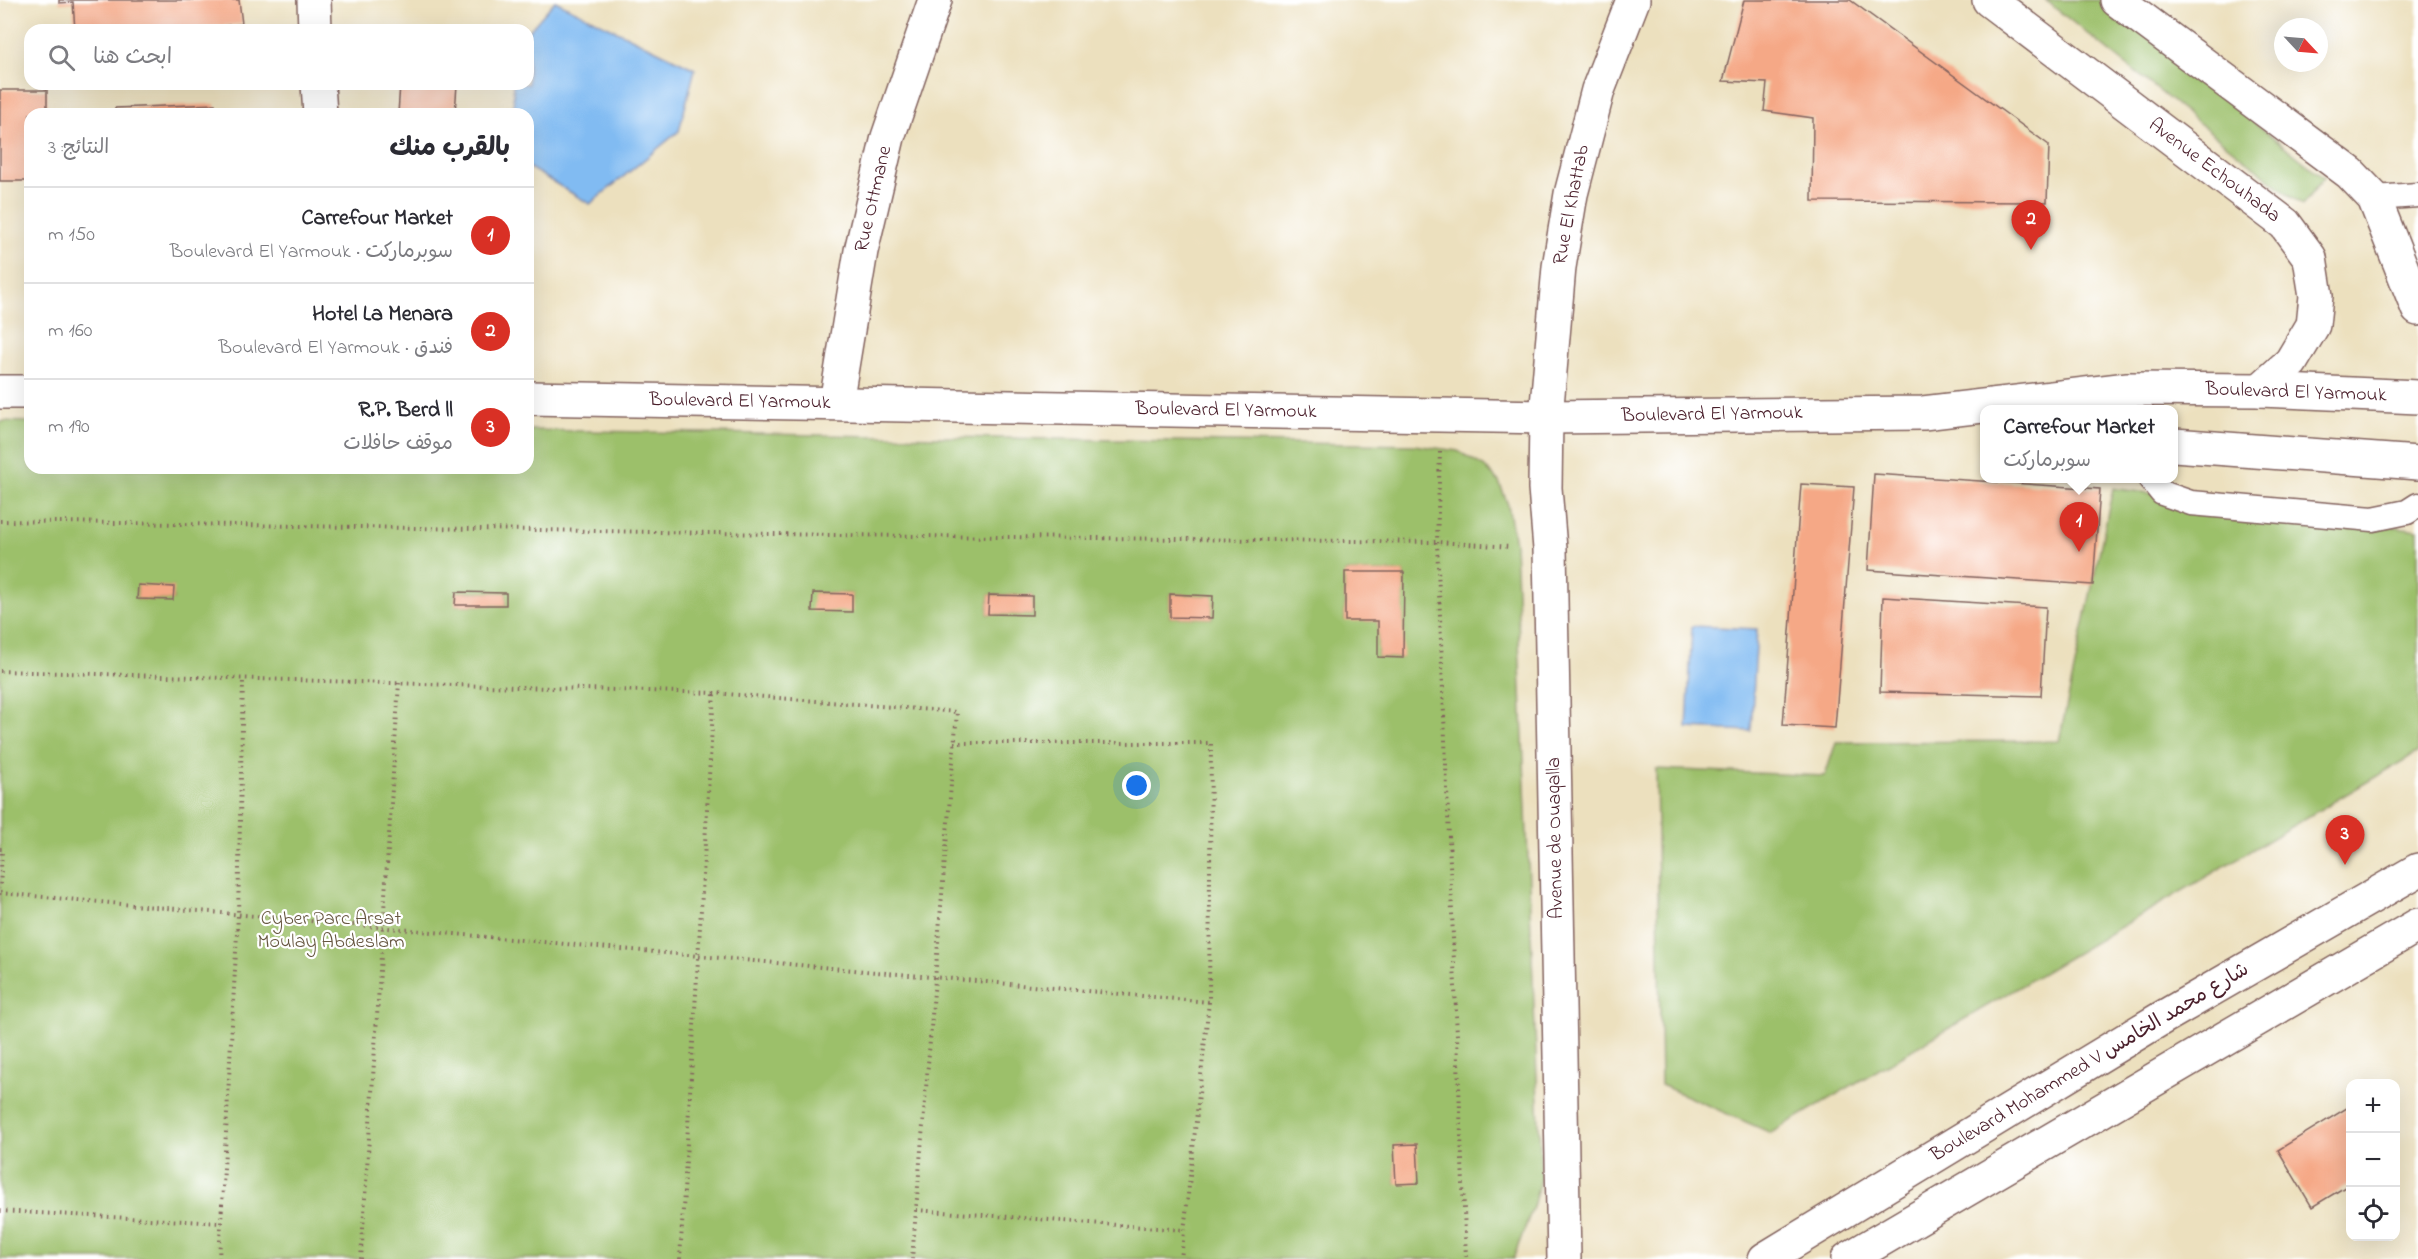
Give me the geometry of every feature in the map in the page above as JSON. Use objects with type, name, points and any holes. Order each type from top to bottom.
[{"type":"main road","points":[[314,0],[315,24]]},
{"type":"main road","name":"Rue Ottmane","points":[[836,403],[861,251],[888,137],[935,0]]},
{"type":"main road","name":"Rue El Khattab","points":[[1546,417],[1559,267],[1571,194],[1598,90],[1633,0]]},
{"type":"main road","name":"Avenue Echouhada","points":[[1989,0],[2285,224],[2310,258],[2316,296],[2313,325],[2291,362],[2260,390]]},
{"type":"main road","points":[[2117,0],[2350,173],[2374,198],[2418,309]]},
{"type":"main road","points":[[318,90],[320,108]]},
{"type":"main road","name":"Boulevard El Yarmouk","points":[[1985,405],[2128,389],[2260,390],[2418,397]]},
{"type":"main road","points":[[0,392],[24,392]]},
{"type":"main road","name":"Boulevard El Yarmouk","points":[[534,398],[1546,417],[1923,412],[1980,406]]},
{"type":"main road","name":"Boulevard El Yarmouk","points":[[1923,412],[1980,420]]},
{"type":"main road","name":"Avenue de Ouaqalla","points":[[1546,417],[1545,488],[1550,549],[1564,1259]]},
{"type":"main road","points":[[2178,445],[2418,463]]},
{"type":"main road","name":"Boulevard Mohammed V شارع محمد الخامس","points":[[1765,1259],[2162,1018],[2418,870]]},
{"type":"main road","points":[[1848,1259],[2414,934]]},
{"type":"lane","points":[[2374,198],[2418,195]]},
{"type":"lane","points":[[2154,483],[2162,493],[2191,503],[2373,519],[2407,512],[2418,505]]},
{"type":"path","points":[[1441,416],[1437,542],[1466,1259]]},
{"type":"path","points":[[0,521],[810,535],[1437,542],[1550,549]]},
{"type":"path","points":[[0,671],[714,693],[957,712],[912,1259]]},
{"type":"path","points":[[219,1259],[238,915],[243,678]]},
{"type":"path","points":[[362,1259],[399,683]]},
{"type":"path","points":[[681,1259],[714,693]]},
{"type":"path","points":[[954,743],[1210,743],[1209,1002],[1181,1259]]},
{"type":"path","points":[[0,849],[2,849],[0,891],[238,915],[1209,1002]]},
{"type":"path","points":[[916,1210],[1184,1230]]},
{"type":"path","points":[[0,1211],[222,1223]]},
{"type":"green space","points":[[2045,0],[2102,0],[2324,178],[2302,205]]},
{"type":"green space","name":"Cyber Parc Arsat Moulay Abdeslam","points":[[0,421],[24,422],[24,474],[534,474],[534,430],[1414,445],[1458,451],[1485,467],[1499,482],[1508,505],[1515,543],[1541,1175],[1533,1207],[1513,1259],[0,1259]],"holes":[[[1345,572],[1404,572],[1402,658],[1378,657],[1378,621],[1345,620]],[[138,586],[173,587],[173,600],[137,599]],[[456,592],[506,593],[506,605],[456,605]],[[814,593],[852,594],[851,612]],[[1170,594],[1212,596],[1212,618],[1170,617]],[[989,595],[1032,596],[1032,615],[988,614]],[[1395,1145],[1417,1145],[1396,1183]]]},
{"type":"green space","points":[[2113,488],[2418,530],[2418,752],[1771,1133],[1661,1085],[1656,769],[1825,776],[1836,742],[2059,741]]},
{"type":"water","points":[[555,1],[695,69],[679,131],[590,204],[534,171],[534,108],[514,108],[513,90],[534,90],[534,25]]},
{"type":"water","points":[[1692,626],[1757,629],[1751,731],[1687,728]]},
{"type":"building","points":[[59,0],[239,0],[242,24],[75,24],[73,2],[59,3]]},
{"type":"building","points":[[1744,0],[1850,0],[2049,145],[2047,202],[1812,201],[1813,118],[1764,111],[1767,83],[1723,81]]},
{"type":"building","points":[[0,90],[47,90],[47,108],[24,108],[24,181],[0,181]]},
{"type":"building","points":[[400,90],[457,90],[455,108],[398,108]]},
{"type":"building","points":[[215,104],[215,108],[115,108]]},
{"type":"building","points":[[1874,474],[1980,481],[1980,483],[2100,489],[2093,585],[1868,570]]},
{"type":"building","points":[[1801,484],[1854,487],[1835,728],[1783,725]]},
{"type":"building","points":[[1345,572],[1404,572],[1403,658],[1378,657],[1378,621],[1345,621]]},
{"type":"building","points":[[138,585],[174,587],[173,600],[137,599]]},
{"type":"building","points":[[456,592],[506,593],[506,605],[455,605]]},
{"type":"building","points":[[813,593],[852,594],[852,612],[812,611]]},
{"type":"building","points":[[1170,594],[1213,596],[1212,618],[1170,617]]},
{"type":"building","points":[[989,595],[1032,596],[1032,615],[988,614]]},
{"type":"building","points":[[1883,597],[2046,607],[2041,696],[1880,692]]},
{"type":"building","points":[[2346,1108],[2346,1186],[2312,1207],[2278,1150]]},
{"type":"building","points":[[1417,1144],[1419,1183],[1396,1184],[1394,1145]]},
{"type":"place","name":"Hotel La Menara","points":[[2031,250]]},
{"type":"place","name":"Carrefour Market","points":[[2079,552]]},
{"type":"place","name":"R.P. Berd ll","points":[[2345,865]]}]
